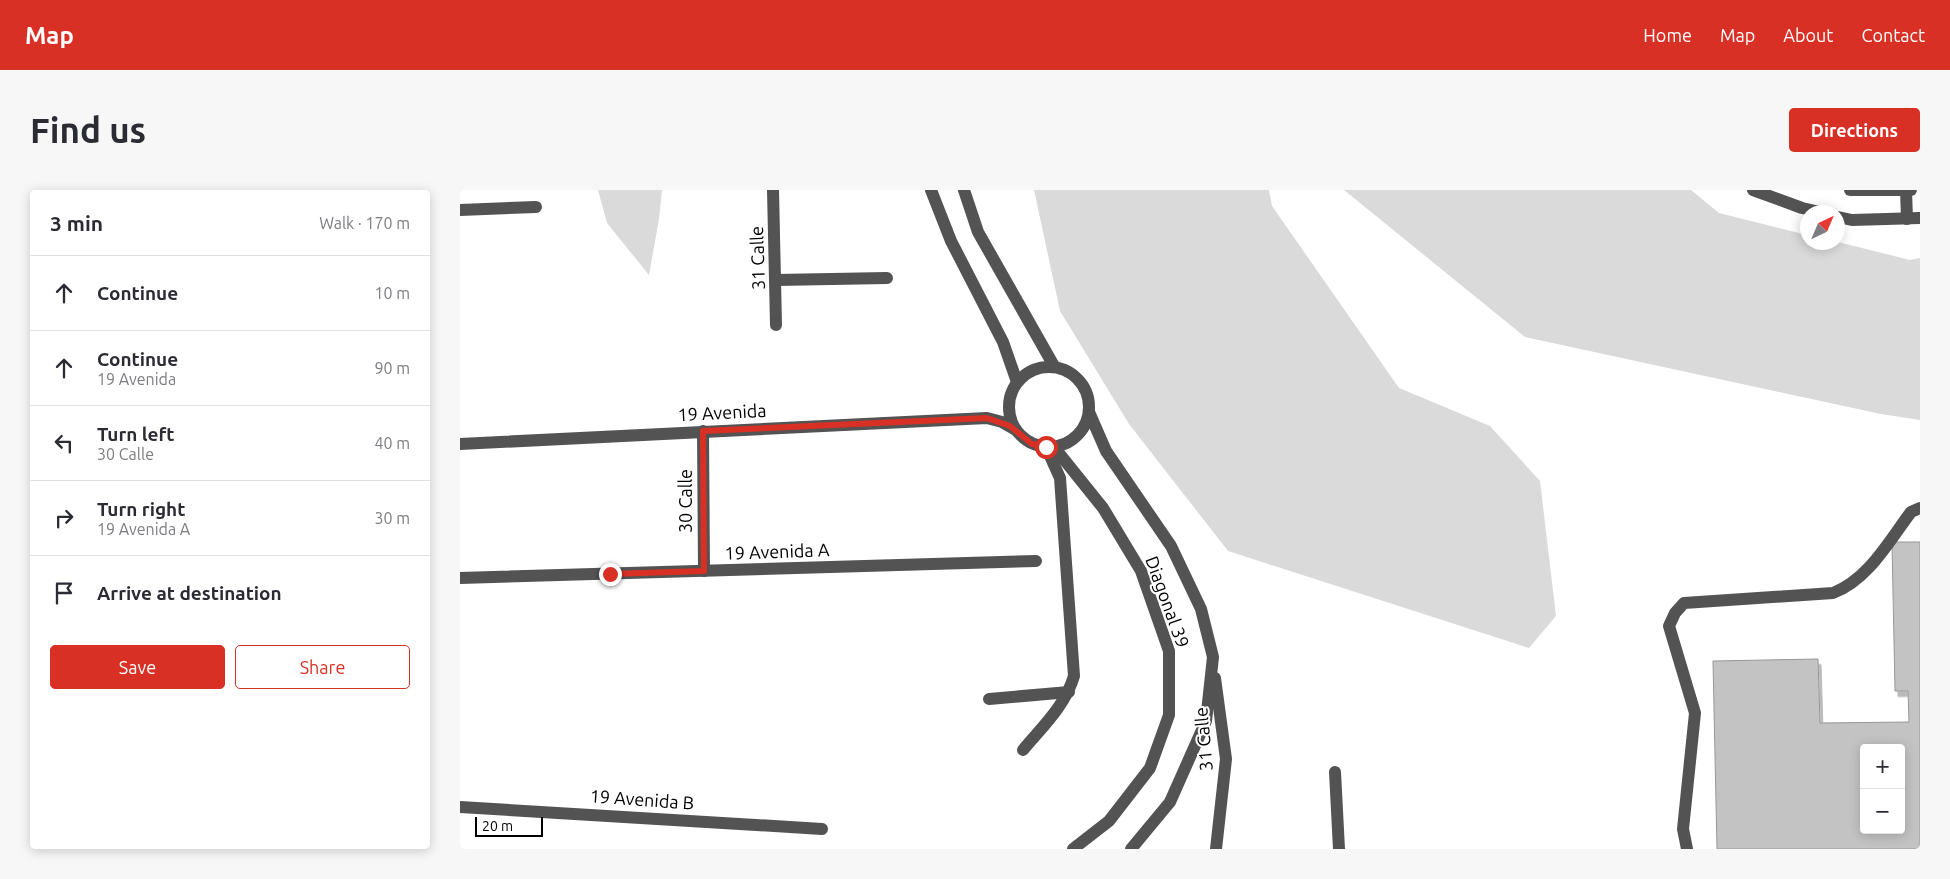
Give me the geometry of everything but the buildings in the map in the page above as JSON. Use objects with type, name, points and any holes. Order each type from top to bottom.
[{"type":"street","name":"31 Calle","points":[[772,190],[776,325]]},
{"type":"street","points":[[931,190],[951,241],[1003,342],[1017,382]]},
{"type":"street","points":[[964,190],[978,232],[1054,366]]},
{"type":"street","points":[[1753,190],[1800,207]]},
{"type":"street","points":[[1850,190],[1911,190]]},
{"type":"street","points":[[1906,190],[1907,219]]},
{"type":"street","points":[[460,210],[536,207]]},
{"type":"street","points":[[1845,218],[1852,220],[1920,218]]},
{"type":"street","points":[[776,280],[887,278]]},
{"type":"street","points":[[987,418],[999,412],[1009,403],[1017,382],[1031,370],[1054,366],[1074,375],[1083,384],[1088,398],[1089,412],[1106,451],[1171,546],[1201,609],[1212,657],[1206,721],[1170,802],[1131,849]]},
{"type":"street","points":[[1009,403],[1011,421],[1016,430],[1032,444],[1050,447],[1075,438],[1084,428],[1089,412]]},
{"type":"street","name":"19 Avenida","points":[[460,444],[987,418],[1002,422],[1016,430]]},
{"type":"street","name":"30 Calle","points":[[703,431],[704,571]]},
{"type":"street","points":[[1023,750],[1058,709],[1069,692],[1074,676],[1060,478],[1050,447]]},
{"type":"street","name":"Diagonal 39","points":[[1050,447],[1103,508],[1141,571],[1169,651],[1169,715],[1150,768],[1109,821],[1073,849]]},
{"type":"street","points":[[1687,849],[1683,829],[1695,713],[1669,626],[1675,613],[1684,603],[1833,593],[1849,587],[1862,575],[1911,512],[1920,508]]},
{"type":"street","name":"19 Avenida A","points":[[460,578],[1036,561]]},
{"type":"street","name":"31 Calle","points":[[1212,657],[1226,759],[1216,849]]},
{"type":"street","points":[[989,699],[1069,692]]},
{"type":"street","points":[[1335,772],[1339,849]]},
{"type":"street","name":"19 Avenida B","points":[[460,807],[822,829]]},
{"type":"shaded area","points":[[598,190],[662,190],[649,275],[607,223]]},
{"type":"shaded area","points":[[1034,190],[1269,190],[1272,206],[1399,388],[1490,426],[1540,481],[1556,616],[1529,648],[1228,551],[1129,424],[1060,311]]},
{"type":"shaded area","points":[[1344,190],[1691,190],[1719,213],[1800,233],[1800,250],[1845,250],[1845,244],[1910,260],[1920,258],[1920,420],[1881,414],[1525,337]]},
{"type":"route","points":[[610,574],[704,571],[703,431],[987,418],[1010,426],[1032,444],[1046,447]]}]
